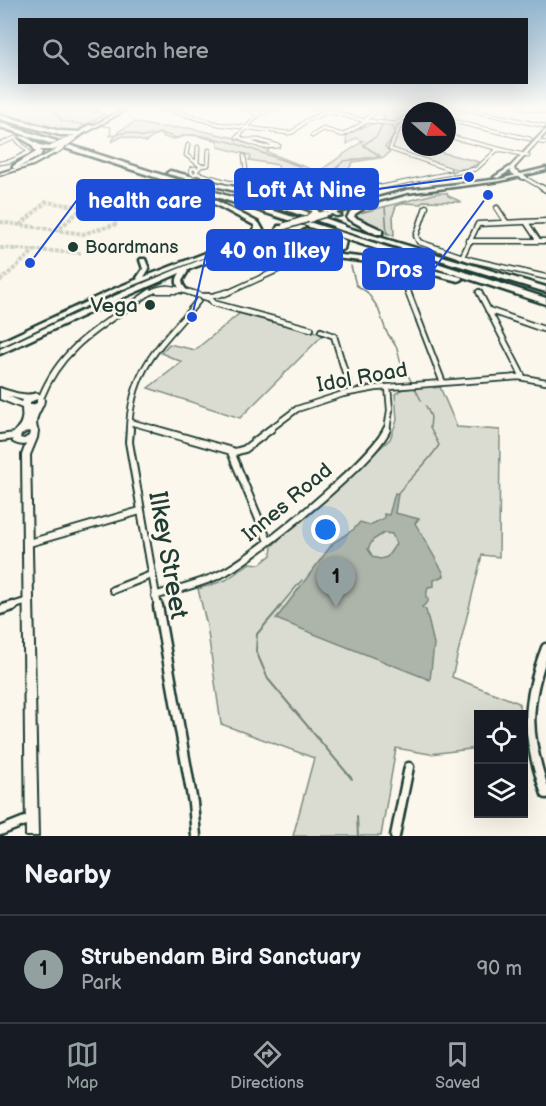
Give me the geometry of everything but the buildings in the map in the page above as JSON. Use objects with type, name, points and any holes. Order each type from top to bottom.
[{"type":"highway","points":[[15,167],[38,155],[39,152],[34,146]]},
{"type":"highway","points":[[37,146],[56,149],[60,146]]},
{"type":"highway","points":[[74,146],[325,219],[414,249]]},
{"type":"highway","points":[[86,146],[186,189],[257,224],[259,230],[248,239]]},
{"type":"highway","points":[[90,146],[546,306]]},
{"type":"highway","points":[[112,157],[215,185],[294,195],[336,213]]},
{"type":"highway","points":[[186,189],[336,238],[342,241],[342,246],[334,251],[324,250],[294,237],[296,229]]},
{"type":"highway","points":[[313,216],[318,208],[296,198],[283,197],[275,201],[282,207],[546,290]]},
{"type":"highway","points":[[361,208],[351,215],[351,219],[469,266]]},
{"type":"highway","points":[[325,219],[546,295]]},
{"type":"highway","points":[[281,229],[321,254],[404,265],[510,294]]},
{"type":"highway","points":[[349,237],[546,301]]},
{"type":"main road","points":[[525,177],[518,170],[533,146]]},
{"type":"main road","points":[[0,345],[134,282],[248,239],[281,229],[296,229],[336,213],[396,195],[489,180],[512,168],[535,146]]},
{"type":"main road","points":[[0,173],[56,149]]},
{"type":"main road","points":[[0,173],[32,164],[56,149]]},
{"type":"main road","points":[[520,165],[526,170],[546,171]]},
{"type":"main road","points":[[512,168],[525,177]]},
{"type":"main road","points":[[336,213],[433,191],[525,177],[546,171]]},
{"type":"main road","points":[[455,186],[525,177],[536,172]]},
{"type":"main road","points":[[0,354],[61,323],[281,229],[313,216],[325,219]]},
{"type":"main road","points":[[134,282],[145,272],[143,260]]},
{"type":"main road","points":[[188,292],[179,285],[179,280],[190,267]]},
{"type":"main road","points":[[0,391],[36,400]]},
{"type":"main road","points":[[0,396],[26,407]]},
{"type":"main road","points":[[32,836],[29,543],[26,455],[19,436],[26,420],[25,402],[36,400]]},
{"type":"main road","points":[[26,455],[35,433],[32,428],[32,419],[36,400]]},
{"type":"main road","points":[[19,436],[32,428]]},
{"type":"main road","points":[[19,436],[33,438]]},
{"type":"street","points":[[0,163],[11,161],[28,153],[22,146]]},
{"type":"street","points":[[188,146],[186,155],[201,166],[208,165],[209,150]]},
{"type":"street","points":[[390,146],[389,148],[450,171]]},
{"type":"street","points":[[485,146],[525,156]]},
{"type":"street","points":[[197,163],[198,147]]},
{"type":"street","points":[[496,149],[525,156]]},
{"type":"street","points":[[201,166],[198,172],[228,182],[298,189],[323,197],[440,175],[450,171],[467,171],[478,168],[496,149]]},
{"type":"street","points":[[244,156],[248,184]]},
{"type":"street","points":[[525,177],[546,189]]},
{"type":"street","points":[[426,207],[416,240],[462,257],[546,277]]},
{"type":"street","points":[[497,208],[506,222]]},
{"type":"street","points":[[462,257],[478,224],[546,221]]},
{"type":"street","points":[[525,222],[538,240]]},
{"type":"street","points":[[468,241],[546,241]]},
{"type":"street","points":[[36,400],[59,364],[77,345],[152,291],[167,288],[188,292],[201,298],[211,297],[225,294],[280,269]]},
{"type":"street","points":[[400,273],[443,383]]},
{"type":"street","points":[[478,292],[523,377]]},
{"type":"street","points":[[211,297],[213,303],[311,329]]},
{"type":"street","name":"Ilkey Street","points":[[196,836],[191,793],[129,449],[133,393],[139,377],[201,298]]},
{"type":"street","points":[[488,310],[546,330]]},
{"type":"street","points":[[321,331],[335,337],[351,392]]},
{"type":"street","name":"Idol Road","points":[[231,452],[245,449],[301,406],[351,392],[523,377],[546,382]]},
{"type":"street","name":"Innes Road","points":[[155,596],[226,572],[268,541],[359,462],[386,432],[390,416],[388,387]]},
{"type":"street","points":[[130,422],[231,452],[268,541]]},
{"type":"street","points":[[0,438],[19,436]]},
{"type":"street","points":[[29,543],[140,511]]},
{"type":"street","points":[[113,590],[151,575]]},
{"type":"street","points":[[0,610],[28,601]]},
{"type":"street","points":[[546,648],[532,689],[530,710],[534,758],[546,794]]},
{"type":"street","points":[[395,836],[409,767]]},
{"type":"street","points":[[0,831],[32,818]]},
{"type":"shaded area","points":[[356,146],[386,146],[390,151],[385,157],[353,162],[348,170],[367,186],[357,191],[336,195],[281,186],[278,165],[249,160],[251,157],[249,155],[218,147],[270,148],[267,152],[318,172]]},
{"type":"shaded area","points":[[421,156],[455,156],[479,162],[466,169],[458,169],[419,158]]},
{"type":"shaded area","points":[[438,193],[447,193],[448,196],[462,202],[423,201],[421,204],[404,203],[396,206],[393,215],[394,236],[354,220],[353,215],[356,214]]},
{"type":"shaded area","points":[[240,313],[324,334],[240,418],[148,388],[182,362],[161,353],[169,344],[195,350]]},
{"type":"shaded area","points":[[440,387],[457,427],[500,430],[499,557],[482,555],[452,677],[519,703],[520,710],[474,710],[474,748],[430,754],[396,748],[381,836],[293,836],[314,758],[221,724],[207,626],[198,589],[226,580],[250,563],[260,564],[271,555],[272,546],[390,439],[397,420],[395,394],[403,389]]},
{"type":"shaded area","points":[[395,493],[398,494],[395,513],[419,519],[415,523],[444,576],[434,580],[434,586],[428,587],[426,597],[428,602],[422,607],[426,610],[434,644],[430,680],[276,619],[333,543],[354,529],[360,522],[370,525],[384,518],[384,514],[389,515]],"holes":[[[384,533],[392,534],[396,544],[387,557],[380,559],[373,557],[368,549],[373,540]]]},
{"type":"waterway","points":[[242,146],[299,166],[301,171],[326,177]]},
{"type":"waterway","points":[[326,177],[344,161],[380,156],[365,146]]},
{"type":"waterway","points":[[326,177],[335,179],[364,197]]},
{"type":"waterway","points":[[385,207],[387,234]]},
{"type":"waterway","points":[[351,266],[356,285],[367,292],[378,308],[386,331],[397,348],[400,360],[421,400]]},
{"type":"waterway","points":[[397,494],[439,445],[430,428],[431,417],[426,406]]},
{"type":"waterway","points":[[279,607],[302,580]]},
{"type":"waterway","points":[[281,606],[257,634],[256,651],[268,679],[352,779]]},
{"type":"waterway","points":[[357,816],[358,836]]},
{"type":"tunnel","points":[[20,225],[46,202],[83,207],[58,230]]},
{"type":"tunnel","points":[[0,222],[20,225]]},
{"type":"tunnel","points":[[20,225],[83,234],[117,224]]},
{"type":"tunnel","points":[[0,248],[35,250]]},
{"type":"tunnel","points":[[0,281],[35,250]]},
{"type":"tunnel","points":[[35,250],[82,253]]},
{"type":"place","name":"Loft At Nine","points":[[469,177]]},
{"type":"place","name":"Dros","points":[[488,195]]},
{"type":"place","name":"Boardmans","points":[[73,247]]},
{"type":"place","name":"health care","points":[[30,263]]},
{"type":"place","name":"Vega","points":[[150,305]]},
{"type":"place","name":"40 on Ilkey","points":[[192,317]]},
{"type":"place","name":"Strubendam Bird Sanctuary","points":[[336,607]]}]
